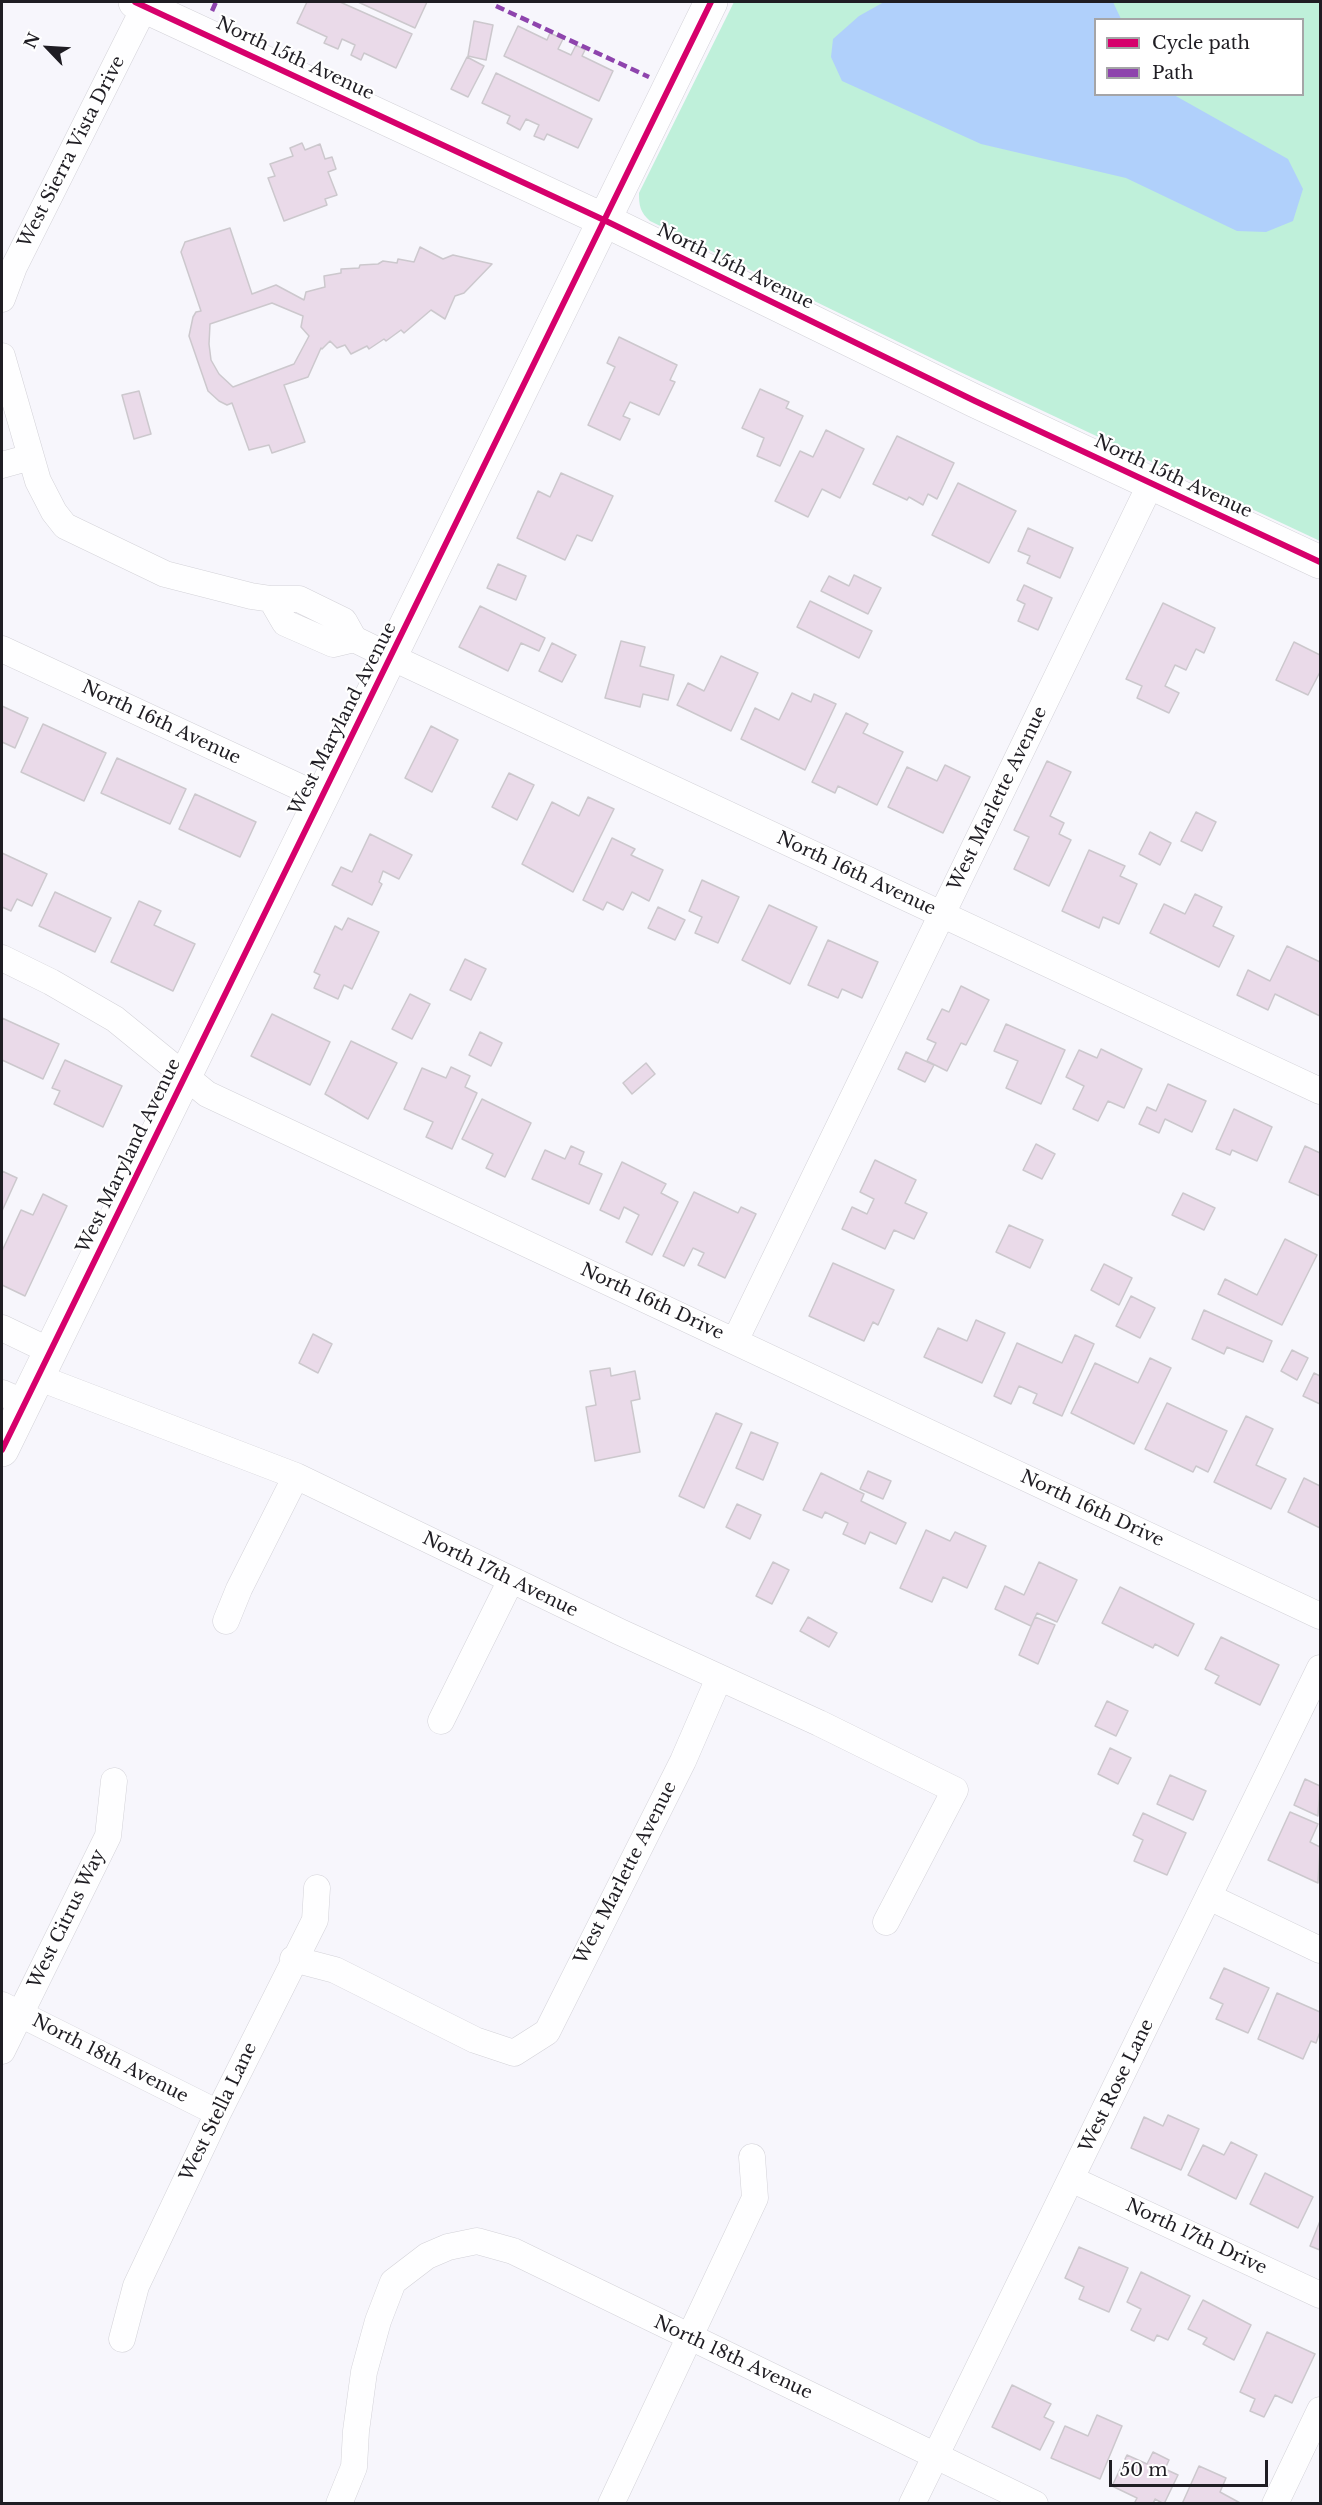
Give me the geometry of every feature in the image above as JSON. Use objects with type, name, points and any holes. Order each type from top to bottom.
[{"type":"street","name":"West Maryland Avenue","points":[[2,1450],[28,1381],[184,1075],[392,657],[711,2]]},
{"type":"street","name":"North 15th Avenue","points":[[140,4],[604,220],[1320,562]]},
{"type":"street","name":"West Sierra Vista Drive","points":[[2,299],[14,267],[140,4]]},
{"type":"street","points":[[2,356],[8,404],[31,457],[38,481],[54,512],[65,526],[165,574],[271,599],[299,599],[344,621],[354,639],[333,644],[285,623],[271,599]]},
{"type":"street","points":[[2,465],[31,457]]},
{"type":"street","name":"West Marlette Avenue","points":[[735,1341],[1151,483]]},
{"type":"street","points":[[307,632],[318,609]]},
{"type":"street","name":"North 16th Avenue","points":[[354,639],[1320,1091]]},
{"type":"street","name":"North 16th Avenue","points":[[2,649],[321,797]]},
{"type":"street","name":"North 16th Drive","points":[[2,958],[51,982],[115,1020],[207,1094],[1320,1616]]},
{"type":"street","name":"North 17th Avenue","points":[[2,1328],[28,1381],[296,1476],[511,1580],[819,1723],[955,1790],[886,1922]]},
{"type":"street","points":[[226,1621],[239,1589],[296,1476]]},
{"type":"street","points":[[441,1721],[511,1580]]},
{"type":"street","name":"West Rose Lane","points":[[912,2504],[1320,1668]]},
{"type":"street","name":"West Marlette Avenue","points":[[293,1959],[335,1970],[475,2040],[514,2053],[547,2032],[682,1761],[719,1678]]},
{"type":"street","name":"West Citrus Way","points":[[2,2051],[11,2009],[108,1836],[114,1781]]},
{"type":"street","name":"West Stella Lane","points":[[122,2339],[136,2286],[293,1959],[315,1920],[317,1888]]},
{"type":"street","points":[[1209,1898],[1320,1950]]},
{"type":"street","name":"North 18th Avenue","points":[[11,2009],[218,2113]]},
{"type":"street","points":[[611,2504],[754,2198],[752,2157]]},
{"type":"street","name":"North 17th Drive","points":[[1071,2179],[1320,2295]]},
{"type":"street","name":"North 18th Avenue","points":[[339,2504],[354,2467],[364,2372],[378,2320],[393,2282],[427,2256],[448,2247],[477,2241],[513,2250],[1035,2504]]},
{"type":"street","points":[[1275,2504],[1320,2410]]},
{"type":"green space","points":[[734,2],[1320,2],[1320,541],[960,372],[650,221],[644,215],[639,202],[639,193]]},
{"type":"water","points":[[884,2],[1113,2],[1121,18],[1094,18],[1094,96],[1176,96],[1288,159],[1303,189],[1293,221],[1266,232],[1237,231],[1126,178],[981,144],[842,81],[831,57],[833,39],[859,16]]},
{"type":"building","points":[[307,2],[340,2],[412,34],[396,68],[364,53],[361,60],[351,55],[355,45],[342,39],[338,49],[324,43],[327,37],[297,23]]},
{"type":"building","points":[[358,2],[427,2],[415,28]]},
{"type":"building","points":[[474,21],[493,25],[486,60],[468,56]]},
{"type":"building","points":[[518,26],[547,40],[550,33],[563,39],[558,49],[571,55],[576,45],[585,50],[582,56],[613,71],[599,101],[504,56]]},
{"type":"building","points":[[467,57],[484,66],[468,97],[451,89]]},
{"type":"building","points":[[496,73],[592,119],[578,148],[547,134],[544,140],[534,136],[539,125],[526,119],[520,130],[507,123],[510,116],[482,103]]},
{"type":"building","points":[[302,143],[305,150],[320,144],[325,159],[332,157],[336,169],[328,172],[337,195],[325,199],[327,205],[284,221],[268,178],[275,176],[270,164],[293,156],[290,148]]},
{"type":"building","points":[[230,228],[252,294],[276,285],[304,300],[306,292],[325,287],[324,276],[341,273],[341,269],[359,268],[360,265],[378,264],[383,261],[397,263],[398,259],[414,262],[420,247],[443,259],[453,255],[492,264],[464,293],[455,296],[445,319],[431,310],[404,333],[401,330],[386,341],[384,339],[369,349],[367,346],[351,354],[345,345],[337,348],[330,341],[321,348],[308,377],[284,385],[305,442],[272,453],[269,445],[249,450],[232,403],[227,405],[219,401],[208,391],[189,336],[193,317],[196,312],[201,311],[181,252],[185,242]],"holes":[[[272,303],[303,316],[301,327],[309,336],[294,364],[233,387],[219,374],[211,360],[210,324]]]},
{"type":"building","points":[[619,337],[677,365],[670,380],[675,382],[659,415],[630,402],[623,416],[630,419],[620,440],[588,425],[615,367],[607,363]]},
{"type":"building","points":[[760,389],[789,402],[786,408],[803,416],[780,466],[757,456],[764,438],[742,428]]},
{"type":"building","points":[[139,391],[151,434],[134,439],[122,395]]},
{"type":"building","points":[[826,430],[864,449],[840,498],[822,489],[808,517],[775,501],[800,451],[813,457]]},
{"type":"building","points":[[897,436],[954,463],[937,499],[928,494],[923,505],[909,497],[907,500],[873,484]]},
{"type":"building","points":[[561,473],[613,496],[592,541],[577,535],[565,560],[517,538],[538,491],[550,497]]},
{"type":"building","points":[[958,483],[1016,511],[989,563],[932,535]]},
{"type":"building","points":[[1028,528],[1073,548],[1060,578],[1027,563],[1030,556],[1018,551]]},
{"type":"building","points":[[498,564],[526,576],[516,600],[487,588]]},
{"type":"building","points":[[854,575],[881,588],[868,614],[821,591],[829,576],[849,586]]},
{"type":"building","points":[[1024,585],[1052,598],[1038,630],[1018,621],[1025,604],[1017,600]]},
{"type":"building","points":[[810,601],[872,631],[859,658],[797,627]]},
{"type":"building","points":[[1163,603],[1215,628],[1204,653],[1196,649],[1186,670],[1175,665],[1165,686],[1179,693],[1169,713],[1137,698],[1142,686],[1126,679]]},
{"type":"building","points":[[480,606],[545,638],[539,651],[521,643],[508,671],[459,647]]},
{"type":"building","points":[[621,641],[645,647],[640,666],[674,675],[668,700],[643,694],[640,707],[605,698]]},
{"type":"building","points":[[1294,642],[1320,655],[1320,672],[1308,695],[1276,680]]},
{"type":"building","points":[[552,643],[576,655],[562,682],[539,671]]},
{"type":"building","points":[[721,656],[758,673],[731,731],[677,705],[688,683],[704,691]]},
{"type":"building","points":[[792,693],[811,702],[814,694],[836,704],[805,770],[741,739],[755,708],[779,720]]},
{"type":"building","points":[[2,706],[28,718],[15,748],[2,742]]},
{"type":"building","points":[[846,713],[868,724],[863,733],[903,752],[877,805],[838,786],[835,793],[812,782]]},
{"type":"building","points":[[43,724],[106,753],[84,801],[21,772]]},
{"type":"building","points":[[431,726],[458,740],[432,792],[405,778]]},
{"type":"building","points":[[117,758],[186,789],[170,824],[101,793]]},
{"type":"building","points":[[1047,761],[1071,772],[1050,816],[1064,823],[1059,834],[1071,840],[1049,886],[1014,869],[1029,837],[1014,830]]},
{"type":"building","points":[[945,765],[970,777],[943,833],[888,807],[907,767],[937,781]]},
{"type":"building","points":[[509,773],[534,785],[517,820],[492,807]]},
{"type":"building","points":[[195,794],[256,822],[240,857],[179,829]]},
{"type":"building","points":[[588,797],[614,809],[573,892],[522,864],[552,802],[579,816]]},
{"type":"building","points":[[1196,812],[1216,822],[1202,851],[1181,841]]},
{"type":"building","points":[[1150,832],[1171,843],[1160,865],[1139,854]]},
{"type":"building","points":[[370,834],[412,855],[399,879],[383,871],[379,882],[382,884],[372,905],[332,885],[341,867],[352,872]]},
{"type":"building","points":[[612,838],[635,849],[631,855],[663,870],[649,901],[632,892],[623,910],[607,902],[603,910],[583,900]]},
{"type":"building","points":[[1089,850],[1125,866],[1120,876],[1137,884],[1119,924],[1103,917],[1099,928],[1062,911]]},
{"type":"building","points":[[2,853],[47,874],[32,906],[17,899],[11,911],[2,907]]},
{"type":"building","points":[[702,880],[739,897],[718,943],[695,933],[702,917],[689,911]]},
{"type":"building","points":[[55,892],[111,918],[95,952],[39,926]]},
{"type":"building","points":[[1195,894],[1222,907],[1213,926],[1234,936],[1219,967],[1150,933],[1164,904],[1185,914]]},
{"type":"building","points":[[139,901],[161,911],[154,925],[195,944],[173,991],[111,962]]},
{"type":"building","points":[[769,905],[817,927],[790,984],[742,960]]},
{"type":"building","points":[[658,907],[685,920],[675,940],[648,928]]},
{"type":"building","points":[[348,918],[379,932],[352,989],[344,985],[338,999],[314,988],[320,975],[314,972],[335,926],[342,930]]},
{"type":"building","points":[[828,940],[878,962],[862,998],[842,989],[838,998],[808,985]]},
{"type":"building","points":[[1287,946],[1320,962],[1320,1016],[1275,994],[1268,1010],[1237,995],[1248,970],[1270,981]]},
{"type":"building","points":[[465,959],[486,969],[471,1000],[450,990]]},
{"type":"building","points":[[961,986],[989,1000],[966,1045],[961,1043],[947,1071],[927,1061],[936,1043],[927,1039],[942,1009],[949,1012]]},
{"type":"building","points":[[410,994],[430,1004],[412,1039],[392,1029]]},
{"type":"building","points":[[272,1014],[330,1042],[310,1085],[251,1056]]},
{"type":"building","points":[[2,1018],[59,1044],[43,1079],[2,1060]]},
{"type":"building","points":[[1006,1024],[1065,1050],[1041,1104],[1006,1088],[1018,1061],[994,1051]]},
{"type":"building","points":[[480,1032],[502,1043],[491,1066],[469,1055]]},
{"type":"building","points":[[351,1041],[397,1063],[368,1119],[325,1094]]},
{"type":"building","points":[[1101,1049],[1142,1069],[1124,1108],[1108,1101],[1098,1121],[1073,1109],[1084,1086],[1066,1077],[1079,1050],[1097,1058]]},
{"type":"building","points":[[906,1052],[934,1065],[925,1082],[898,1069]]},
{"type":"building","points":[[65,1060],[122,1086],[103,1127],[54,1104],[60,1091],[52,1088]]},
{"type":"building","points":[[646,1063],[655,1074],[632,1094],[623,1083]]},
{"type":"building","points":[[451,1067],[470,1076],[465,1087],[477,1093],[452,1149],[426,1137],[433,1122],[404,1109],[422,1068],[446,1078]]},
{"type":"building","points":[[1168,1084],[1206,1101],[1192,1132],[1165,1119],[1159,1133],[1139,1124],[1147,1107],[1156,1111]]},
{"type":"building","points":[[482,1099],[531,1123],[505,1177],[486,1168],[493,1154],[462,1139]]},
{"type":"building","points":[[1234,1109],[1272,1127],[1257,1161],[1232,1150],[1230,1155],[1216,1149]]},
{"type":"building","points":[[1036,1144],[1055,1154],[1042,1179],[1023,1170]]},
{"type":"building","points":[[571,1146],[584,1152],[579,1164],[602,1174],[589,1204],[532,1179],[545,1150],[565,1159]]},
{"type":"building","points":[[1305,1146],[1320,1153],[1320,1196],[1289,1182]]},
{"type":"building","points":[[875,1160],[916,1180],[905,1203],[927,1213],[914,1239],[894,1230],[885,1249],[842,1229],[852,1207],[867,1214],[874,1199],[860,1192]]},
{"type":"building","points":[[622,1162],[666,1184],[661,1193],[678,1202],[652,1255],[626,1242],[639,1215],[624,1207],[619,1219],[600,1210]]},
{"type":"building","points":[[2,1171],[17,1178],[2,1211]]},
{"type":"building","points":[[694,1192],[738,1213],[741,1207],[756,1214],[725,1278],[698,1265],[704,1253],[693,1248],[684,1266],[663,1256]]},
{"type":"building","points":[[1183,1193],[1215,1208],[1204,1230],[1172,1215]]},
{"type":"building","points":[[43,1194],[67,1206],[25,1296],[2,1285],[2,1251],[21,1210],[33,1215]]},
{"type":"building","points":[[1009,1225],[1043,1240],[1030,1268],[996,1252]]},
{"type":"building","points":[[1285,1239],[1317,1255],[1282,1325],[1218,1294],[1225,1279],[1257,1295]]},
{"type":"building","points":[[833,1263],[894,1290],[878,1325],[873,1322],[864,1341],[809,1316]]},
{"type":"building","points":[[1104,1264],[1132,1278],[1119,1305],[1091,1290]]},
{"type":"building","points":[[1131,1296],[1155,1308],[1140,1338],[1116,1326]]},
{"type":"building","points":[[1204,1310],[1272,1341],[1263,1362],[1227,1347],[1224,1354],[1192,1339]]},
{"type":"building","points":[[976,1320],[1005,1333],[982,1383],[924,1357],[938,1328],[967,1341]]},
{"type":"building","points":[[313,1334],[332,1344],[318,1373],[299,1363]]},
{"type":"building","points":[[1075,1335],[1094,1344],[1062,1416],[1033,1403],[1037,1394],[1019,1386],[1011,1404],[994,1396],[1017,1343],[1062,1363]]},
{"type":"building","points":[[1292,1350],[1308,1358],[1297,1380],[1281,1371]]},
{"type":"building","points":[[1150,1358],[1171,1368],[1134,1444],[1071,1413],[1095,1363],[1138,1383]]},
{"type":"building","points":[[610,1368],[611,1376],[635,1371],[640,1399],[631,1401],[640,1452],[595,1461],[586,1407],[596,1405],[590,1371]]},
{"type":"building","points":[[1314,1373],[1320,1376],[1320,1404],[1303,1396]]},
{"type":"building","points":[[1167,1403],[1227,1431],[1208,1472],[1196,1466],[1193,1472],[1145,1449]]},
{"type":"building","points":[[716,1413],[742,1424],[704,1508],[679,1496]]},
{"type":"building","points":[[1246,1416],[1273,1429],[1256,1465],[1286,1479],[1271,1509],[1214,1482]]},
{"type":"building","points":[[751,1432],[778,1443],[763,1480],[736,1468]]},
{"type":"building","points":[[868,1471],[891,1481],[883,1499],[860,1489]]},
{"type":"building","points":[[821,1473],[864,1494],[861,1501],[906,1523],[896,1544],[870,1532],[865,1544],[843,1534],[848,1523],[825,1512],[822,1518],[803,1510]]},
{"type":"building","points":[[1304,1478],[1320,1486],[1320,1528],[1288,1512]]},
{"type":"building","points":[[737,1504],[761,1515],[750,1539],[726,1527]]},
{"type":"building","points":[[926,1530],[950,1541],[955,1532],[986,1546],[967,1588],[943,1577],[932,1602],[900,1588]]},
{"type":"building","points":[[773,1562],[789,1570],[772,1604],[756,1596]]},
{"type":"building","points":[[1039,1562],[1077,1580],[1057,1622],[1037,1613],[1031,1626],[995,1609],[1005,1586],[1024,1595]]},
{"type":"building","points":[[1120,1587],[1194,1624],[1178,1656],[1155,1644],[1153,1648],[1102,1623]]},
{"type":"building","points":[[808,1617],[837,1633],[829,1647],[800,1631]]},
{"type":"building","points":[[1035,1617],[1055,1625],[1038,1664],[1019,1655]]},
{"type":"building","points":[[1221,1637],[1279,1665],[1260,1705],[1215,1683],[1219,1676],[1205,1669]]},
{"type":"building","points":[[1107,1701],[1128,1711],[1116,1736],[1095,1726]]},
{"type":"building","points":[[1110,1748],[1131,1758],[1118,1784],[1098,1774]]},
{"type":"building","points":[[1170,1775],[1206,1791],[1193,1820],[1157,1804]]},
{"type":"building","points":[[1305,1779],[1320,1786],[1318,1816],[1294,1805]]},
{"type":"building","points":[[1290,1812],[1318,1824],[1310,1842],[1320,1847],[1318,1883],[1268,1860]]},
{"type":"building","points":[[1143,1813],[1186,1833],[1167,1875],[1134,1861],[1143,1840],[1133,1835]]},
{"type":"building","points":[[1224,1968],[1269,1988],[1248,2033],[1216,2019],[1223,2004],[1210,1998]]},
{"type":"building","points":[[1277,1993],[1320,2012],[1320,2032],[1316,2043],[1311,2041],[1303,2059],[1258,2039]]},
{"type":"building","points":[[1168,2115],[1199,2129],[1181,2170],[1131,2148],[1144,2117],[1163,2126]]},
{"type":"building","points":[[1231,2142],[1257,2155],[1236,2199],[1188,2175],[1203,2145],[1224,2155]]},
{"type":"building","points":[[1265,2173],[1313,2197],[1298,2228],[1250,2204]]},
{"type":"building","points":[[1320,2221],[1320,2250],[1310,2246]]},
{"type":"building","points":[[1079,2247],[1128,2268],[1109,2312],[1079,2299],[1084,2287],[1065,2278]]},
{"type":"building","points":[[1141,2272],[1190,2296],[1168,2340],[1157,2335],[1154,2341],[1131,2330],[1141,2309],[1127,2302]]},
{"type":"building","points":[[1203,2300],[1251,2325],[1234,2360],[1203,2344],[1207,2338],[1188,2329]]},
{"type":"building","points":[[1267,2332],[1315,2354],[1292,2403],[1275,2395],[1264,2417],[1250,2411],[1255,2399],[1240,2392]]},
{"type":"building","points":[[1012,2385],[1051,2404],[1044,2417],[1054,2422],[1040,2450],[992,2427]]},
{"type":"building","points":[[1097,2415],[1122,2426],[1100,2479],[1051,2458],[1065,2426],[1088,2436]]},
{"type":"building","points":[[1153,2452],[1169,2460],[1165,2469],[1178,2475],[1164,2504],[1155,2499],[1153,2504],[1138,2504],[1135,2502],[1137,2498],[1112,2486],[1127,2455],[1147,2464]]},
{"type":"building","points":[[1199,2466],[1226,2478],[1220,2492],[1242,2504],[1182,2504]]},
{"type":"marked path","points":[[212,11],[216,2]]},
{"type":"marked path","points":[[496,6],[649,77]]},
{"type":"cycle path","points":[[135,2],[604,220],[975,401],[1320,562]]},
{"type":"cycle path","points":[[2,1450],[711,2]]}]
